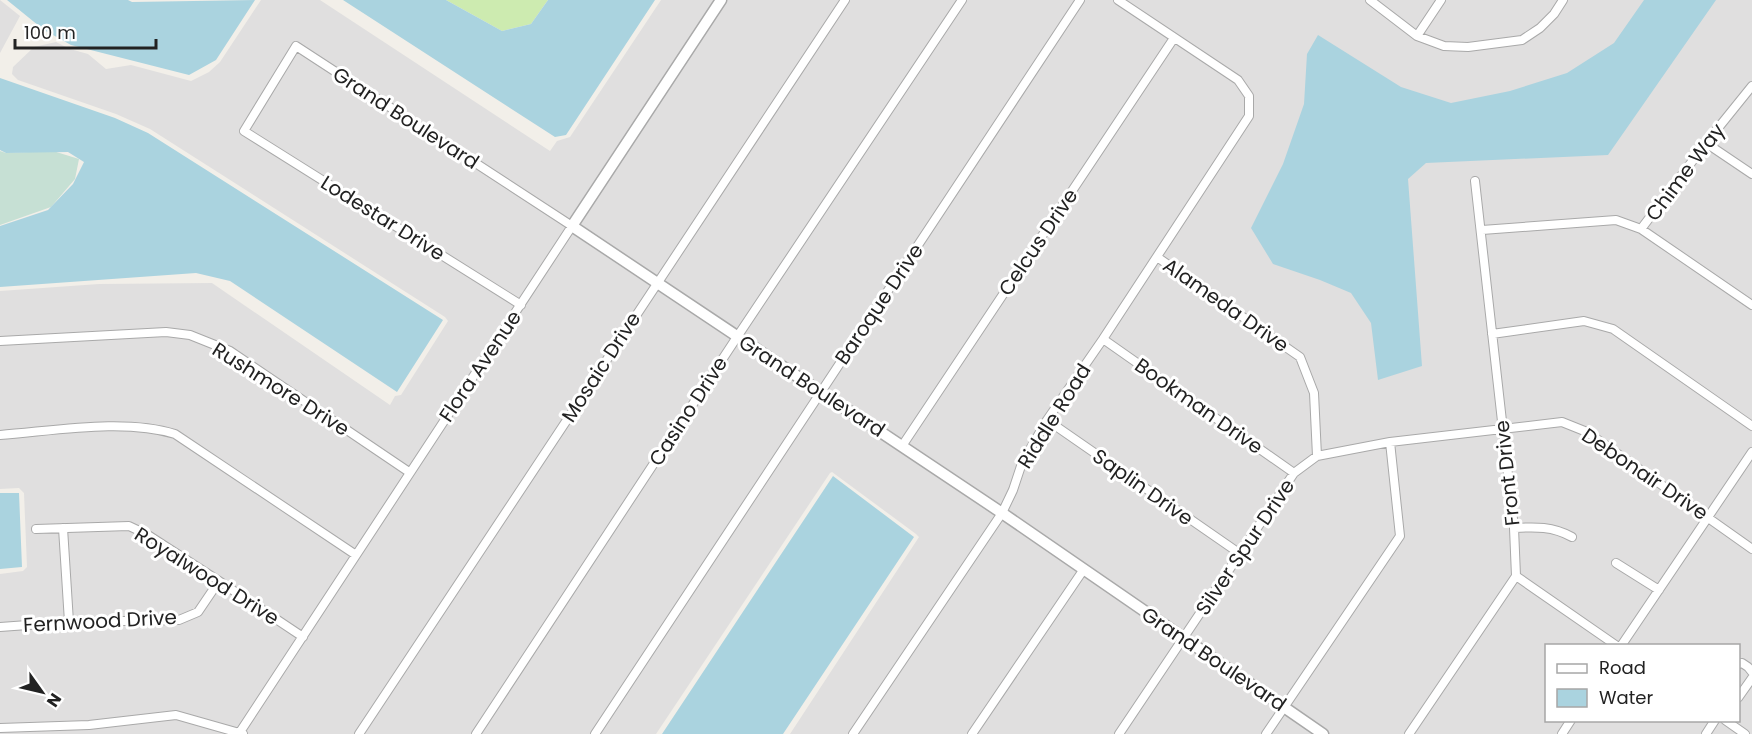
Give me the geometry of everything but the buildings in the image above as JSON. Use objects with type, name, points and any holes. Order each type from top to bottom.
[{"type":"street","name":"Flora Avenue","points":[[241,733],[409,472],[721,0]]},
{"type":"street","name":"Mosaic Drive","points":[[359,734],[845,0]]},
{"type":"street","name":"Casino Drive","points":[[476,734],[962,0]]},
{"type":"street","name":"Baroque Drive","points":[[597,731],[1080,0]]},
{"type":"street","points":[[1118,0],[1174,38]]},
{"type":"street","points":[[1370,0],[1418,36],[1444,46],[1468,47],[1522,40],[1547,21],[1563,0]]},
{"type":"street","points":[[1418,36],[1441,0]]},
{"type":"street","name":"Riddle Road","points":[[853,734],[1002,513],[1022,463],[1047,420],[1103,339],[1249,116],[1249,96],[1238,80],[1174,38]]},
{"type":"street","name":"Celcus Drive","points":[[902,446],[1174,38]]},
{"type":"street","name":"Grand Boulevard","points":[[244,131],[296,46],[821,391],[1323,734]]},
{"type":"street","name":"Chime Way","points":[[1641,229],[1752,86]]},
{"type":"street","name":"Lodestar Drive","points":[[244,131],[521,305]]},
{"type":"street","points":[[1706,143],[1752,174]]},
{"type":"street","name":"Front Drive","points":[[1475,181],[1514,528],[1516,576]]},
{"type":"street","points":[[1482,230],[1616,220],[1641,229],[1752,305]]},
{"type":"street","name":"Alameda Drive","points":[[1157,257],[1300,357],[1314,393],[1317,456]]},
{"type":"street","points":[[1491,334],[1584,321],[1600,324],[1612,329],[1752,426]]},
{"type":"street","name":"Rushmore Drive","points":[[0,342],[166,332],[190,335],[230,351],[409,472]]},
{"type":"street","name":"Bookman Drive","points":[[1103,339],[1294,473]]},
{"type":"street","name":"Saplin Drive","points":[[1047,420],[1239,553]]},
{"type":"street","name":"Debonair Drive","points":[[1317,456],[1390,442],[1562,422],[1587,432],[1752,549]]},
{"type":"street","points":[[0,435],[129,425],[156,428],[175,434],[356,555]]},
{"type":"street","points":[[1266,734],[1400,536],[1390,442]]},
{"type":"street","points":[[1620,644],[1752,452]]},
{"type":"street","name":"Silver Spur Drive","points":[[1119,734],[1294,473],[1317,456]]},
{"type":"street","name":"Royalwood Drive","points":[[36,529],[129,526],[148,535],[303,637]]},
{"type":"street","points":[[1514,528],[1543,526],[1572,537]]},
{"type":"street","points":[[63,528],[69,622]]},
{"type":"street","points":[[1616,563],[1659,590]]},
{"type":"street","points":[[972,734],[1084,569]]},
{"type":"street","points":[[1409,734],[1516,576],[1618,644]]},
{"type":"street","name":"Fernwood Drive","points":[[0,627],[69,622],[179,620],[198,612],[219,581]]},
{"type":"street","points":[[1740,664],[1752,672]]},
{"type":"street","points":[[1740,695],[1752,678]]},
{"type":"street","points":[[0,728],[89,725],[176,715],[241,733]]},
{"type":"street","points":[[1728,722],[1745,734]]},
{"type":"shaded area","points":[[0,0],[20,16],[0,53]]},
{"type":"shaded area","points":[[261,0],[320,0],[550,151],[557,141],[570,137],[661,0],[715,0],[667,73],[716,0],[1752,0],[1752,734],[1323,734],[1082,574],[1314,734],[790,734],[919,537],[832,472],[656,734],[0,734],[0,574],[23,571],[27,567],[24,493],[19,488],[0,489],[0,291],[99,284],[212,283],[390,405],[395,396],[401,395],[448,321],[150,129],[116,114],[18,80],[12,74],[13,67],[34,47],[56,42],[88,54],[106,69],[131,65],[191,81],[209,72],[220,62]]},
{"type":"green space","points":[[446,0],[548,0],[531,24],[502,31]]},
{"type":"green space","points":[[0,151],[6,153],[53,151],[79,159],[75,179],[51,207],[0,225]]},
{"type":"water","points":[[7,0],[128,0],[132,2],[255,0],[216,60],[189,75],[71,45],[44,30]]},
{"type":"water","points":[[343,0],[446,0],[502,31],[531,24],[548,0],[655,0],[566,135],[555,137]]},
{"type":"water","points":[[1644,0],[1716,0],[1608,155],[1426,163],[1408,179],[1422,366],[1378,380],[1371,323],[1351,293],[1273,264],[1251,228],[1283,164],[1304,104],[1307,54],[1318,35],[1401,87],[1451,103],[1510,91],[1567,73],[1614,43]]},
{"type":"water","points":[[0,78],[115,118],[148,133],[443,320],[397,392],[230,281],[196,273],[0,287],[0,226],[48,210],[73,184],[84,162],[68,152],[6,153],[0,150]]},
{"type":"water","points":[[833,476],[914,537],[783,734],[662,734]]},
{"type":"water","points":[[0,493],[19,493],[22,567],[0,569]]}]
